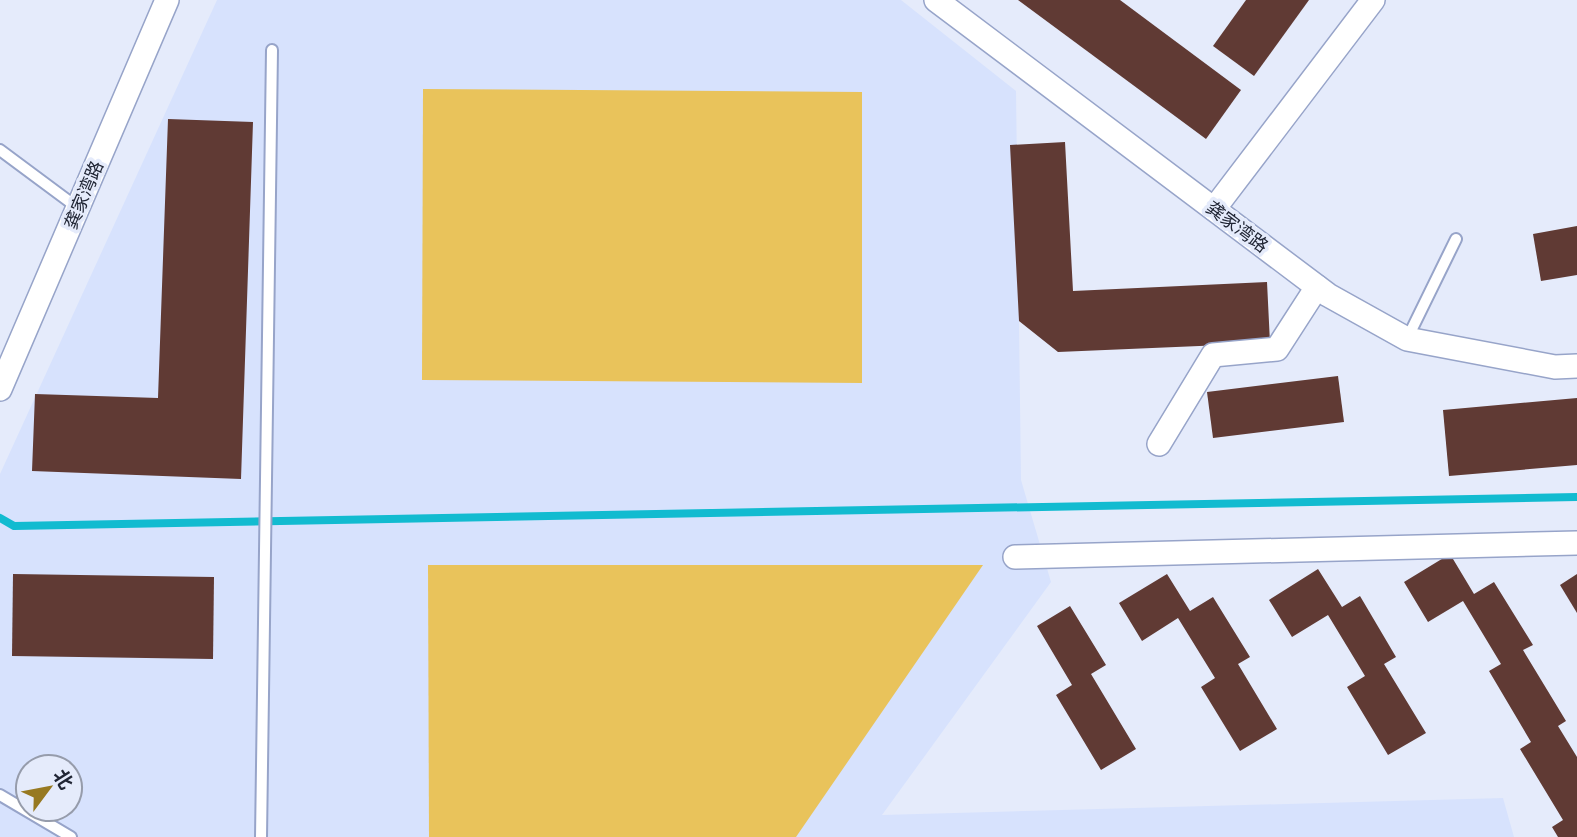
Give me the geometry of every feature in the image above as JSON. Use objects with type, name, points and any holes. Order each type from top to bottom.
[{"type":"street","name":"龚家湾路","points":[[936,0],[1317,287],[1406,339],[1555,367],[1577,366]]},
{"type":"street","points":[[1214,209],[1373,0]]},
{"type":"street","name":"龚家湾路","points":[[0,389],[161,7]]},
{"type":"street","points":[[1160,444],[1213,355],[1278,349],[1317,287]]},
{"type":"street","points":[[1015,557],[1577,544]]},
{"type":"lane","points":[[261,837],[272,50]]},
{"type":"lane","points":[[0,150],[78,208]]},
{"type":"lane","points":[[1406,339],[1456,239]]},
{"type":"lane","points":[[0,795],[71,837]]},
{"type":"shaded area","points":[[217,0],[901,0],[1016,91],[1021,480],[1051,582],[882,815],[1503,798],[1514,837],[0,837],[0,474]]},
{"type":"shaded area","points":[[423,89],[862,92],[862,383],[422,380]]},
{"type":"shaded area","points":[[428,565],[983,565],[796,837],[429,837]]},
{"type":"building","points":[[1018,0],[1120,0],[1241,90],[1206,139]]},
{"type":"building","points":[[1246,0],[1309,0],[1254,76],[1213,46]]},
{"type":"building","points":[[168,119],[253,122],[241,479],[32,471],[35,394],[158,398]]},
{"type":"building","points":[[1065,142],[1073,291],[1267,282],[1270,343],[1058,352],[1019,321],[1010,145]]},
{"type":"building","points":[[1577,226],[1577,275],[1541,281],[1533,234]]},
{"type":"building","points":[[1338,376],[1344,422],[1213,438],[1207,392]]},
{"type":"building","points":[[1577,398],[1577,465],[1449,476],[1443,410]]},
{"type":"building","points":[[1450,554],[1474,594],[1494,582],[1533,645],[1523,650],[1566,721],[1558,726],[1577,757],[1577,837],[1558,837],[1552,827],[1563,820],[1520,749],[1531,742],[1489,671],[1501,664],[1463,601],[1428,622],[1404,582]]},
{"type":"building","points":[[1318,569],[1342,607],[1360,596],[1396,657],[1384,664],[1426,733],[1388,755],[1347,687],[1365,676],[1328,615],[1292,637],[1269,600]]},
{"type":"building","points":[[13,574],[214,577],[213,659],[12,656]]},
{"type":"building","points":[[1167,574],[1190,611],[1213,597],[1250,657],[1238,664],[1277,729],[1240,751],[1201,687],[1215,678],[1178,618],[1142,641],[1119,603]]},
{"type":"building","points":[[1577,574],[1577,613],[1560,585]]},
{"type":"building","points":[[1070,606],[1106,665],[1091,674],[1136,749],[1101,770],[1056,695],[1072,685],[1037,626]]},
{"type":"waterway","points":[[0,518],[14,526],[1577,497]]}]
